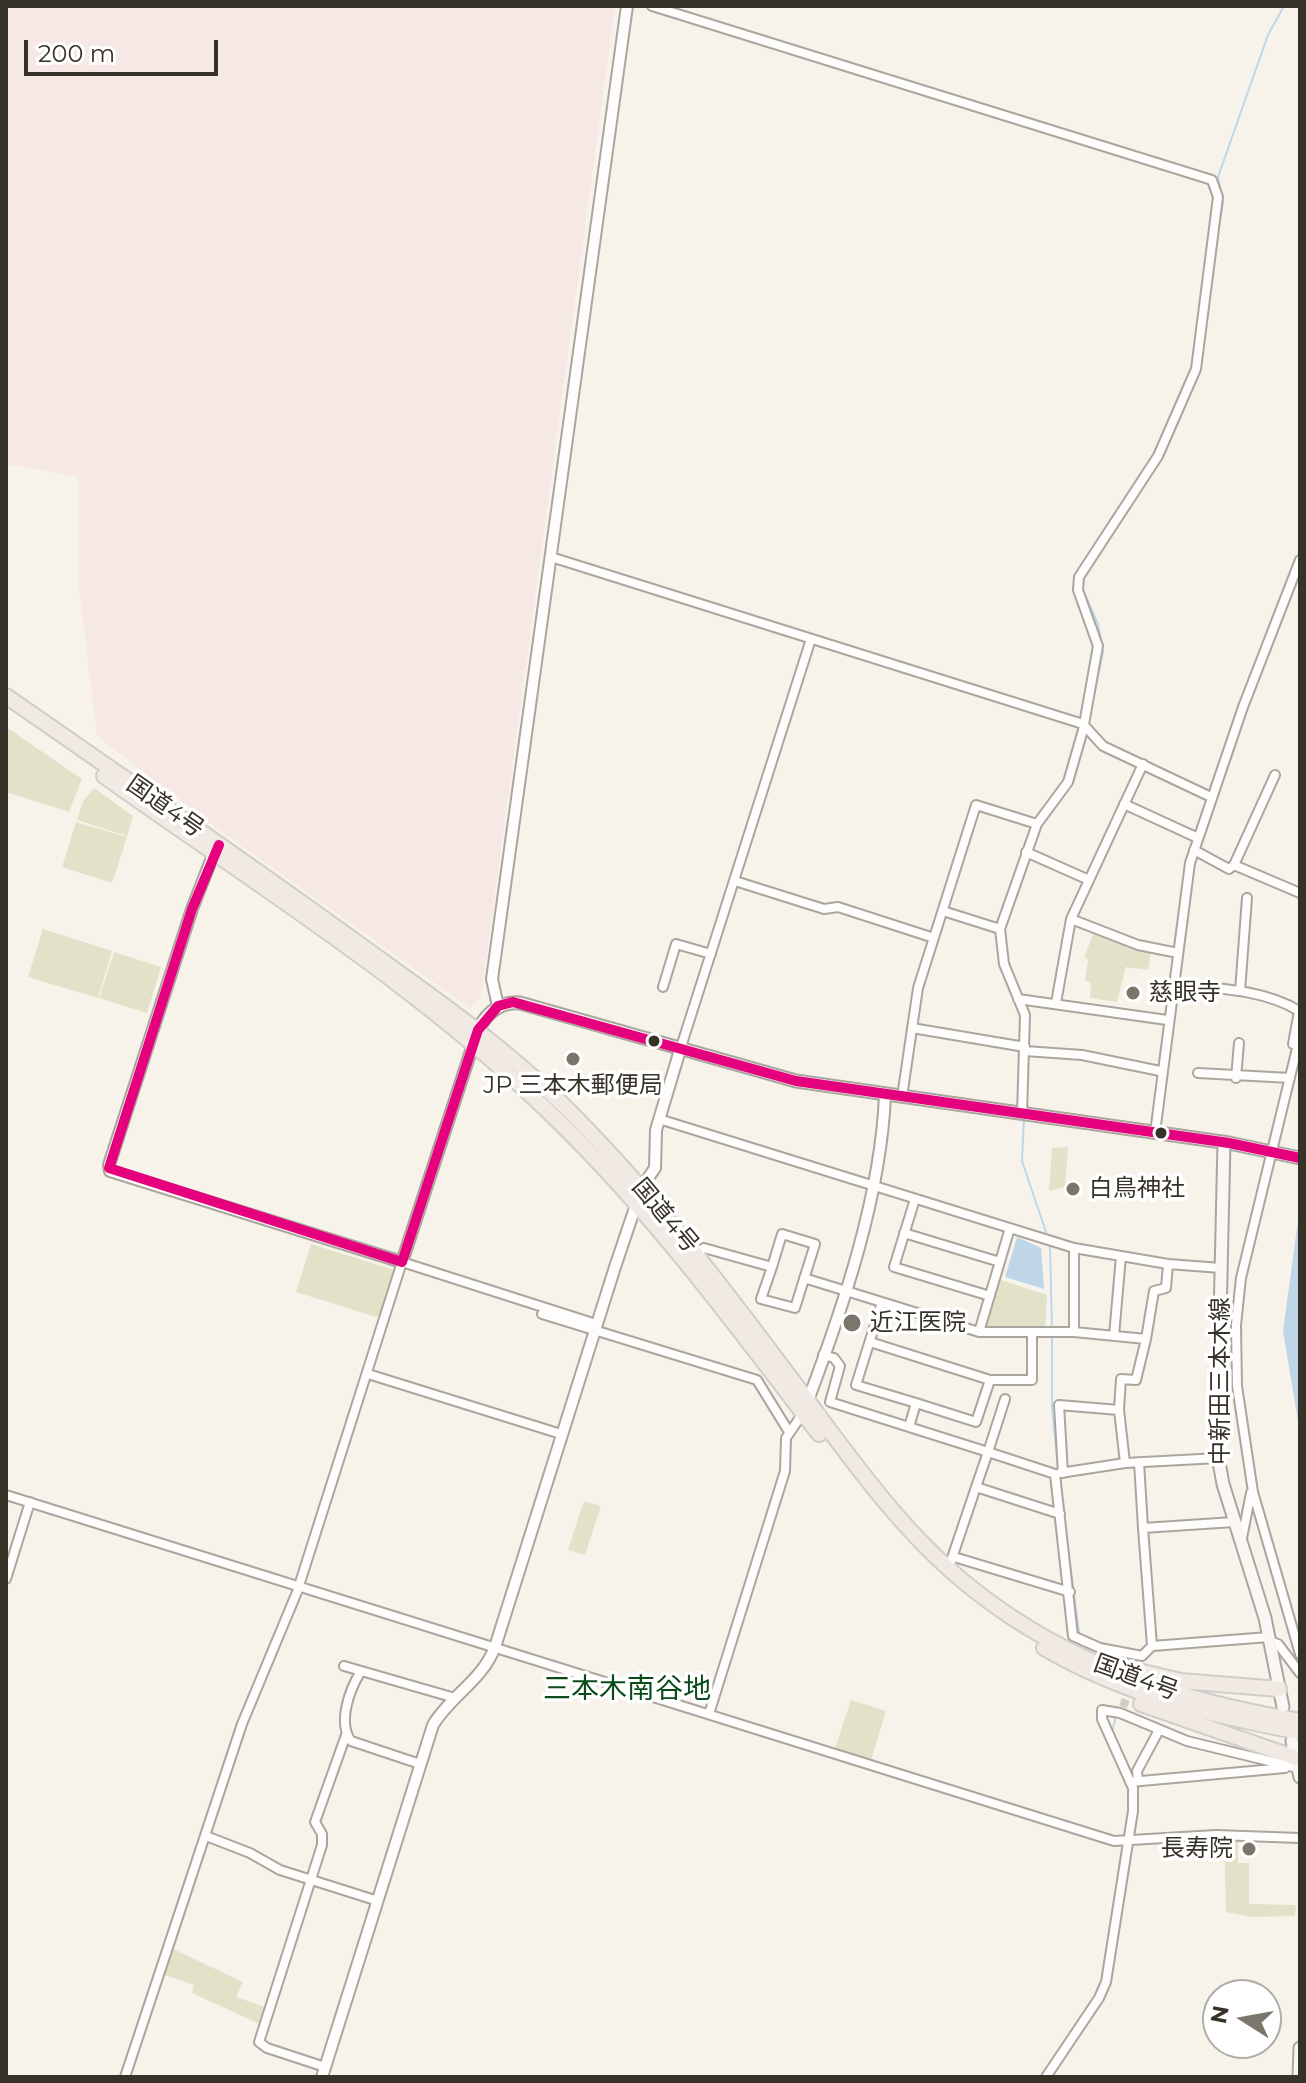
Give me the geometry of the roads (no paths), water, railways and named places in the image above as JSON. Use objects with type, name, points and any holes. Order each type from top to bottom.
[{"type":"highway","name":"国道4号","points":[[6,696],[559,1101],[642,1187],[697,1253],[866,1493],[934,1566],[992,1615],[1109,1682],[1153,1699],[1296,1737]]},
{"type":"highway","name":"国道4号","points":[[6,707],[216,849]]},
{"type":"highway","name":"国道4号","points":[[475,1037],[638,1203],[876,1493],[999,1608],[1102,1668],[1228,1708],[1300,1721]]},
{"type":"highway","points":[[1027,1637],[1065,1666],[1139,1704],[1295,1768]]},
{"type":"highway","points":[[1061,1646],[1149,1675],[1279,1689]]},
{"type":"main road","points":[[475,1037],[498,1006],[513,1002],[528,1004],[772,1076],[885,1095],[1224,1142],[1300,1158]]},
{"type":"main road","name":"中新田三本木線","points":[[1224,1142],[1219,1458],[1234,1522],[1242,1539],[1270,1639],[1283,1707]]},
{"type":"main road","points":[[1295,1768],[1296,1737]]},
{"type":"main road","points":[[1299,2077],[1300,2048]]},
{"type":"street","points":[[498,1006],[492,979],[627,6]]},
{"type":"street","points":[[652,6],[1212,180],[1219,203],[1198,365],[1158,456],[1078,583],[1098,646],[1083,724],[1068,782],[1037,824],[1000,929],[1004,964],[1025,1015],[1022,1114]]},
{"type":"street","points":[[551,557],[1083,724],[1103,746],[1211,797]]},
{"type":"street","points":[[1155,1133],[1167,1020],[1194,850],[1300,560]]},
{"type":"street","points":[[361,1671],[346,1710],[346,1735],[315,1822],[323,1839],[312,1880],[259,2042],[324,2072],[433,1725],[455,1698],[481,1675],[495,1647],[595,1327],[642,1187],[657,1160],[654,1139],[659,1119],[811,639]]},
{"type":"street","points":[[1056,1003],[1071,919],[1143,764]]},
{"type":"street","points":[[1194,850],[1229,869],[1234,865],[1275,775]]},
{"type":"street","points":[[1124,804],[1198,838]]},
{"type":"street","points":[[902,1097],[918,988],[976,805],[1037,824]]},
{"type":"street","points":[[216,849],[109,1168],[757,1380],[789,1432]]},
{"type":"street","points":[[1028,853],[1089,880]]},
{"type":"street","points":[[1234,865],[1300,893]]},
{"type":"street","points":[[735,881],[824,909],[838,907],[934,938]]},
{"type":"street","points":[[1240,991],[1247,898]]},
{"type":"street","points":[[943,911],[1000,929]]},
{"type":"street","points":[[1071,919],[1138,945],[1178,953]]},
{"type":"street","points":[[663,987],[676,944],[711,954]]},
{"type":"street","points":[[1173,984],[1240,991],[1299,1011],[1292,1049],[1295,1058]]},
{"type":"street","points":[[1018,999],[1167,1020]]},
{"type":"street","points":[[912,1028],[1025,1049],[1082,1055],[1160,1071]]},
{"type":"street","points":[[1300,1036],[1277,1152],[1241,1278],[1236,1325],[1237,1386],[1252,1488],[1300,1654]]},
{"type":"street","points":[[125,2077],[154,1979],[206,1836],[242,1724],[299,1586],[475,1037]]},
{"type":"street","points":[[1236,1078],[1239,1043]]},
{"type":"street","points":[[1198,1073],[1236,1078],[1290,1078]]},
{"type":"street","points":[[709,1714],[785,1471],[789,1432],[806,1407],[875,1186],[883,1140],[885,1095]]},
{"type":"street","points":[[659,1119],[1074,1248],[1168,1264],[1221,1268]]},
{"type":"street","points":[[915,1199],[894,1267],[990,1296]]},
{"type":"street","points":[[979,1332],[1010,1228]]},
{"type":"street","points":[[904,1233],[1000,1262]]},
{"type":"street","points":[[782,1234],[815,1244],[795,1308],[761,1299],[772,1267],[782,1234]]},
{"type":"street","points":[[697,1253],[704,1248],[772,1267]]},
{"type":"street","points":[[1074,1248],[1074,1332]]},
{"type":"street","points":[[1114,1336],[1121,1256]]},
{"type":"street","points":[[1125,1463],[1119,1410],[1121,1379],[1136,1380],[1154,1291],[1166,1288],[1168,1264]]},
{"type":"street","points":[[804,1278],[979,1332],[1052,1331],[1146,1339]]},
{"type":"street","points":[[882,1302],[856,1385],[976,1422],[990,1380]]},
{"type":"street","points":[[542,1314],[595,1327]]},
{"type":"street","points":[[870,1342],[990,1380],[1032,1380],[1032,1332]]},
{"type":"street","points":[[823,1355],[834,1358],[840,1366],[830,1402],[1059,1473],[1125,1463],[1219,1458]]},
{"type":"street","points":[[368,1374],[561,1434]]},
{"type":"street","points":[[1005,1399],[950,1562],[1070,1592]]},
{"type":"street","points":[[909,1427],[916,1403]]},
{"type":"street","points":[[1119,1410],[1059,1405],[1060,1514],[1073,1636],[1100,1648],[1142,1656]]},
{"type":"street","points":[[1139,1462],[1152,1646]]},
{"type":"street","points":[[976,1487],[1060,1514]]},
{"type":"street","points":[[1242,1539],[1252,1488]]},
{"type":"street","points":[[6,1495],[1114,1841],[1216,1835],[1300,1838]]},
{"type":"street","points":[[6,1579],[30,1502]]},
{"type":"street","points":[[1143,1528],[1234,1522]]},
{"type":"street","points":[[1139,1667],[1142,1656],[1152,1646],[1270,1639],[1278,1644],[1300,1673]]},
{"type":"street","points":[[344,1666],[455,1698]]},
{"type":"street","points":[[1134,1781],[1101,1714],[1106,1709],[1121,1710],[1158,1732],[1295,1768]]},
{"type":"street","points":[[1046,2077],[1106,1982],[1130,1841],[1134,1781],[1158,1732]]},
{"type":"street","points":[[346,1735],[351,1741],[420,1764]]},
{"type":"street","points":[[1134,1781],[1295,1768]]},
{"type":"street","points":[[206,1836],[250,1853],[280,1870],[378,1901]]},
{"type":"water","points":[[1300,1206],[1300,1433],[1283,1331]]},
{"type":"water","points":[[1017,1237],[1041,1248],[1044,1289],[1005,1277]]},
{"type":"waterway","points":[[1217,235],[1223,203],[1218,177],[1268,35],[1284,6]]},
{"type":"waterway","points":[[1199,373],[1209,297]]},
{"type":"waterway","points":[[1082,581],[1161,459],[1177,423]]},
{"type":"waterway","points":[[1082,588],[1098,624],[1103,652],[1088,724]]},
{"type":"waterway","points":[[1059,802],[1073,780],[1085,739]]},
{"type":"waterway","points":[[1024,1118],[1022,1161],[1047,1235]]},
{"type":"waterway","points":[[1050,1245],[1052,1331]]},
{"type":"waterway","points":[[1052,1337],[1052,1407],[1058,1470]]},
{"type":"waterway","points":[[1063,1509],[1079,1633]]},
{"type":"waterway","points":[[1112,1732],[1116,1716]]},
{"type":"waterway","points":[[1110,1981],[1119,1928]]},
{"type":"waterway","points":[[1051,2077],[1108,1987]]},
{"type":"tunnel","points":[[1123,1707],[1131,1686]]},
{"type":"place","name":"慈眼寺","points":[[1133,993]]},
{"type":"place","name":"JP 三本木郵便局","points":[[573,1059]]},
{"type":"place","name":"白鳥神社","points":[[1073,1189]]},
{"type":"place","name":"近江医院","points":[[852,1323]]},
{"type":"place","name":"長寿院","points":[[1249,1849]]},
{"type":"district","name":"三本木南谷地","points":[[627,1690]]}]
